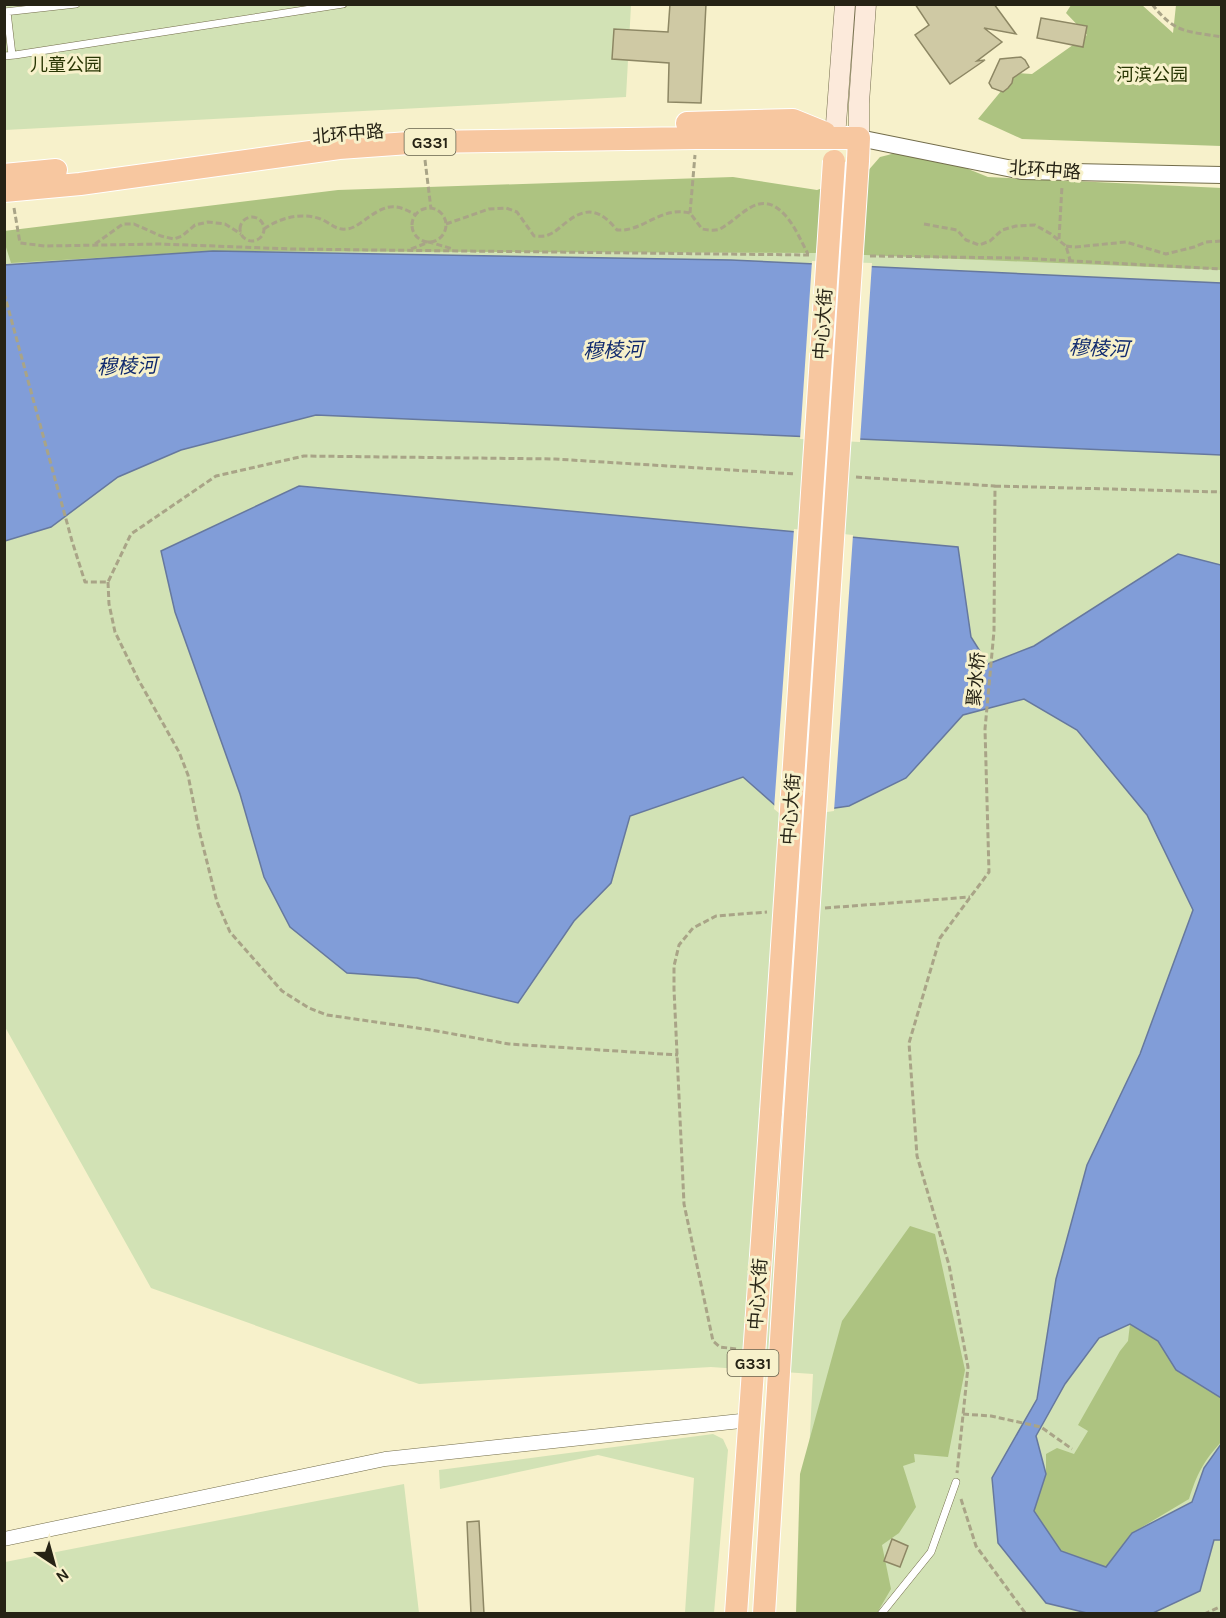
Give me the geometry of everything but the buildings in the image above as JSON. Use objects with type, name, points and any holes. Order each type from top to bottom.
[{"type":"highway","name":"北环中路","points":[[7,185],[96,167],[325,135],[411,129],[793,120],[835,137]]},
{"type":"highway","name":"中心大街","points":[[736,1614],[835,137]]},
{"type":"highway","name":"北环中路","points":[[7,185],[80,183],[339,148],[423,142],[859,138]]},
{"type":"highway","name":"中心大街","points":[[764,1614],[859,138]]},
{"type":"main road","name":"中心大街","points":[[835,137],[845,4]]},
{"type":"main road","name":"中心大街","points":[[859,138],[859,103],[866,4]]},
{"type":"street","name":"北环中路","points":[[859,138],[1022,171],[1221,176]]},
{"type":"street","points":[[4,1539],[385,1459],[750,1420]]},
{"type":"lane","points":[[76,4],[6,12],[8,56],[343,4]]},
{"type":"lane","points":[[881,1614],[931,1552],[956,1482]]},
{"type":"path","points":[[1152,4],[1163,19],[1180,30],[1221,37]]},
{"type":"path","points":[[7,185],[20,243],[45,246],[169,244],[292,249],[809,255],[785,215],[773,205],[762,203],[748,208],[718,230],[702,229],[690,213],[696,138]]},
{"type":"path","points":[[423,142],[431,209]]},
{"type":"path","points":[[1059,240],[1063,172]]},
{"type":"path","points":[[264,229],[278,220],[293,216],[315,217],[335,228],[346,230],[387,207],[402,207],[416,215]]},
{"type":"path","points":[[446,224],[489,209],[506,208],[517,212],[534,236],[546,236],[584,212],[597,212],[618,230],[626,230],[664,214],[678,211],[690,213]]},
{"type":"path","points":[[407,250],[429,242],[435,241],[443,234],[446,224],[437,210],[431,209],[420,211],[416,215],[413,220],[413,231],[419,239],[429,242],[458,251]]},
{"type":"path","points":[[169,244],[195,225],[208,222],[225,224],[246,240],[254,241],[262,237],[264,229],[259,219],[252,217],[245,220],[241,226],[241,234]]},
{"type":"path","points":[[94,245],[123,224],[134,224],[174,239]]},
{"type":"path","points":[[924,224],[957,230],[966,240],[979,245],[990,241],[1002,230],[1016,226],[1035,225],[1066,246],[1070,260]]},
{"type":"path","points":[[1066,246],[1126,242],[1166,254],[1206,242],[1221,241]]},
{"type":"path","points":[[867,256],[1018,258],[1221,269]]},
{"type":"path","points":[[4,293],[85,582],[108,582]]},
{"type":"path","points":[[678,1055],[508,1044],[327,1015],[309,1008],[282,991],[230,932],[217,902],[188,775],[179,752],[138,679],[115,632],[109,604],[108,582],[130,534],[216,476],[304,456],[555,459],[804,474]]},
{"type":"path","points":[[852,477],[994,486],[1221,492]]},
{"type":"path","name":"聚水桥","points":[[956,1482],[968,1367],[949,1265],[916,1156],[909,1043],[940,938],[989,872],[985,729],[994,631],[994,486]]},
{"type":"path","points":[[820,909],[970,897]]},
{"type":"path","points":[[753,1351],[720,1347],[713,1341],[684,1204],[674,966],[679,945],[693,928],[717,916],[774,912]]},
{"type":"path","points":[[963,1414],[991,1416],[1041,1427],[1072,1449]]},
{"type":"path","points":[[956,1482],[976,1546],[1026,1614]]},
{"type":"path","points":[[1204,1614],[1221,1606]]},
{"type":"green space","name":"儿童公园","points":[[5,5],[631,5],[626,97],[5,130]]},
{"type":"green space","name":"河滨公园","points":[[1071,5],[1142,5],[1173,33],[1176,5],[1221,5],[1221,146],[1022,139],[978,119],[1016,73],[1032,74],[1087,35],[1066,13]]},
{"type":"green space","points":[[899,145],[985,182],[1221,189],[1221,1613],[801,1613],[813,1374],[711,1367],[419,1384],[151,1288],[5,1027],[5,541],[50,527],[5,374],[4,236],[818,195],[867,178]]},
{"type":"green space","points":[[916,148],[988,177],[1222,188],[1221,270],[818,253],[213,251],[11,263],[5,244],[4,231],[338,190],[733,177],[817,190],[866,173],[880,157]]},
{"type":"green space","points":[[910,1226],[935,1234],[965,1370],[948,1457],[914,1454],[915,1462],[903,1466],[916,1507],[899,1533],[882,1545],[891,1589],[877,1613],[796,1614],[800,1474],[842,1321]]},
{"type":"green space","points":[[1130,1324],[1158,1341],[1176,1370],[1221,1398],[1221,1442],[1201,1469],[1189,1499],[1132,1533],[1106,1567],[1061,1551],[1034,1511],[1046,1474],[1046,1454],[1057,1448],[1074,1454],[1088,1431],[1078,1425],[1128,1341]]},
{"type":"green space","points":[[713,1434],[723,1439],[728,1450],[714,1613],[685,1613],[694,1478],[598,1455],[440,1489],[439,1470]]},
{"type":"green space","points":[[404,1484],[419,1613],[5,1613],[5,1562]]},
{"type":"water","name":"穆棱河","points":[[213,251],[731,260],[1221,283],[1221,455],[316,415],[181,450],[118,477],[51,527],[5,541],[4,265]]},
{"type":"water","points":[[299,486],[958,547],[971,637],[988,664],[1034,646],[1178,554],[1221,565],[1221,1398],[1176,1370],[1158,1341],[1130,1324],[1099,1338],[1065,1384],[1036,1436],[1046,1474],[1034,1511],[1061,1551],[1106,1567],[1132,1533],[1192,1502],[1204,1468],[1221,1444],[1221,1540],[1214,1540],[1200,1591],[1153,1613],[1087,1613],[1046,1603],[998,1543],[992,1478],[1037,1399],[1056,1279],[1087,1165],[1140,1054],[1193,910],[1147,815],[1077,730],[1024,699],[963,715],[906,778],[849,806],[786,815],[743,777],[630,816],[611,883],[574,921],[518,1003],[417,978],[347,973],[290,927],[264,877],[240,794],[175,612],[161,551]]},
{"type":"pier","points":[[812,261],[872,263],[860,442],[800,439]]},
{"type":"pier","points":[[794,529],[853,535],[834,811],[785,818],[774,809]]}]
